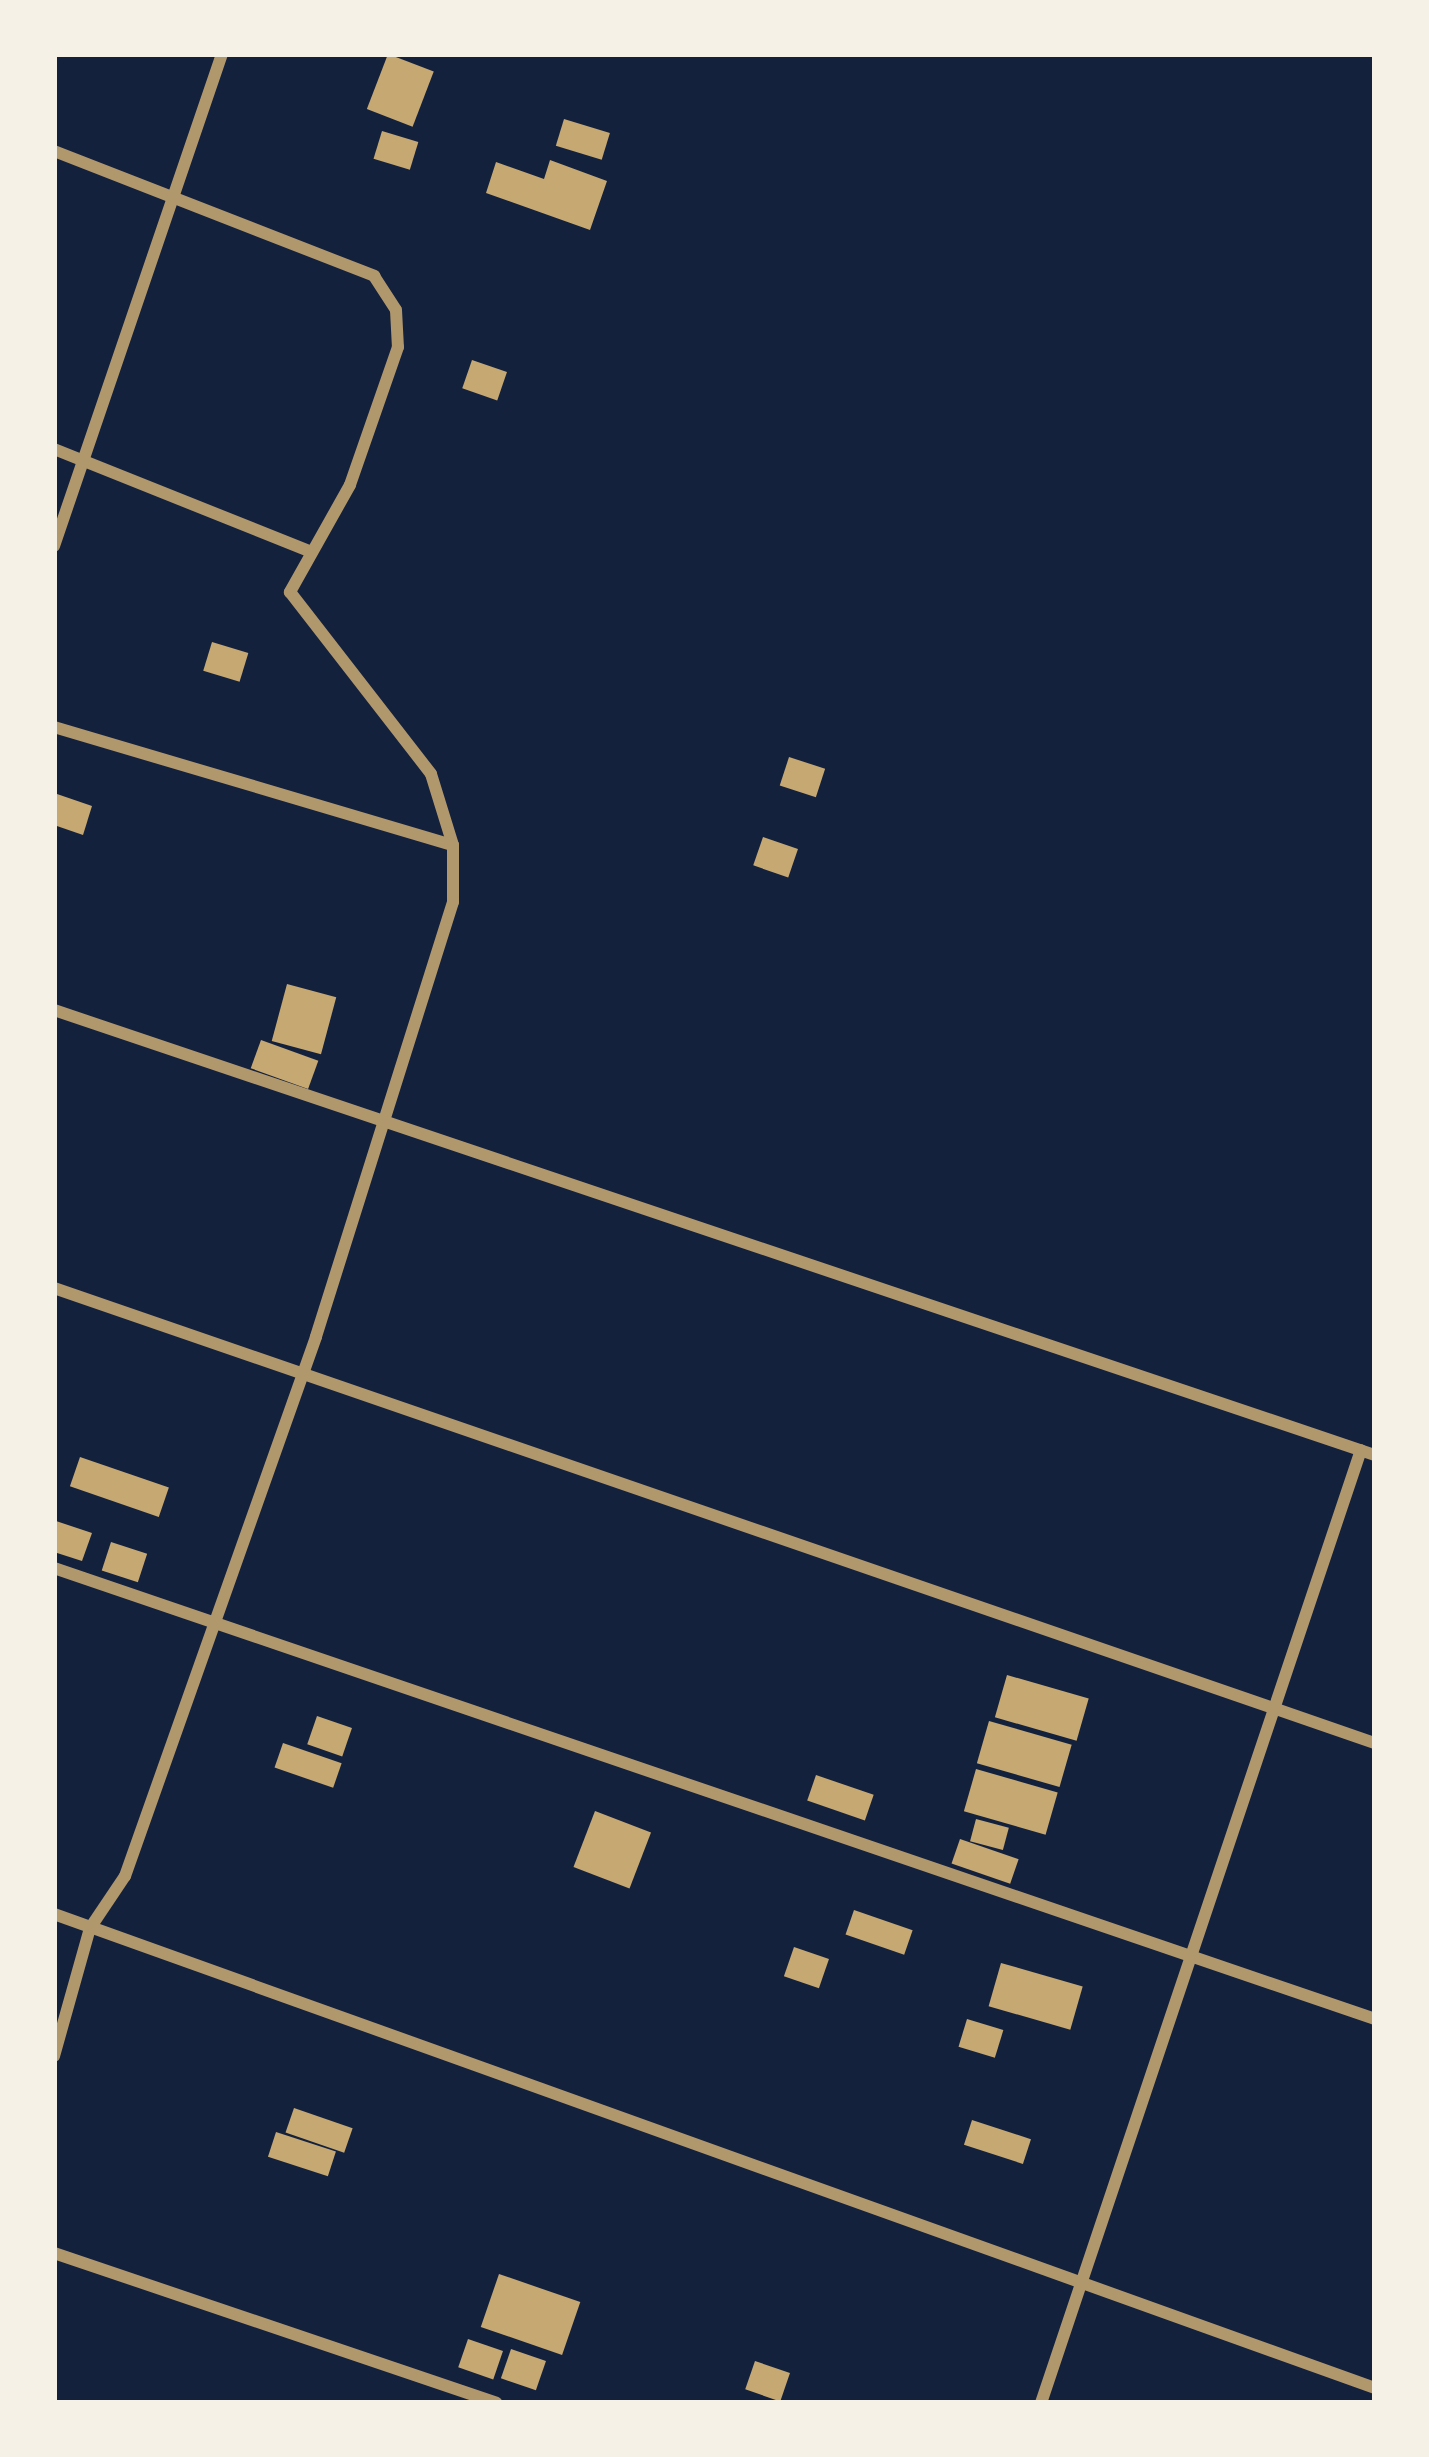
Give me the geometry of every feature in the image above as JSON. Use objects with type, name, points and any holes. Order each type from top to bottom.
[{"type":"street","points":[[54,546],[222,54]]},
{"type":"street","points":[[54,151],[176,191],[374,276],[396,310],[398,347],[350,485],[290,592],[296,610],[431,774],[453,845],[453,902],[303,1373],[124,1876],[90,1928],[54,2056]]},
{"type":"street","points":[[54,449],[309,551]]},
{"type":"street","points":[[54,728],[453,845]]},
{"type":"street","points":[[54,1010],[1368,1453],[1270,1707],[1041,2403]]},
{"type":"street","points":[[54,1288],[1375,1743]]},
{"type":"street","points":[[54,1568],[1375,2019]]},
{"type":"street","points":[[54,1914],[1082,2278],[1375,2388]]},
{"type":"street","points":[[54,2253],[496,2403]]},
{"type":"building","points":[[388,54],[434,72],[413,127],[367,109]]},
{"type":"building","points":[[564,119],[610,133],[602,160],[556,146]]},
{"type":"building","points":[[382,131],[418,142],[410,170],[374,159]]},
{"type":"building","points":[[550,160],[607,181],[590,230],[486,193],[496,162],[544,179]]},
{"type":"building","points":[[472,360],[507,372],[497,400],[462,388]]},
{"type":"building","points":[[212,642],[248,653],[240,682],[203,671]]},
{"type":"building","points":[[789,757],[825,769],[816,797],[780,786]]},
{"type":"building","points":[[57,794],[92,806],[83,835],[54,825]]},
{"type":"building","points":[[763,837],[798,849],[788,877],[753,865]]},
{"type":"building","points":[[287,984],[336,997],[321,1054],[272,1041]]},
{"type":"building","points":[[261,1040],[318,1061],[308,1089],[251,1068]]},
{"type":"building","points":[[80,1457],[169,1488],[159,1517],[70,1486]]},
{"type":"building","points":[[56,1521],[92,1533],[82,1561],[54,1552]]},
{"type":"building","points":[[111,1542],[147,1554],[138,1582],[102,1571]]},
{"type":"building","points":[[1007,1675],[1089,1698],[1077,1741],[995,1717]]},
{"type":"building","points":[[317,1716],[352,1728],[342,1756],[307,1744]]},
{"type":"building","points":[[989,1721],[1072,1745],[1060,1787],[977,1763]]},
{"type":"building","points":[[283,1743],[342,1763],[333,1788],[275,1768]]},
{"type":"building","points":[[976,1769],[1058,1792],[1046,1835],[964,1811]]},
{"type":"building","points":[[816,1775],[874,1795],[865,1820],[807,1801]]},
{"type":"building","points":[[595,1811],[651,1833],[630,1889],[573,1867]]},
{"type":"building","points":[[976,1819],[1009,1828],[1003,1850],[970,1841]]},
{"type":"building","points":[[960,1839],[1019,1859],[1010,1884],[952,1864]]},
{"type":"building","points":[[854,1910],[913,1930],[904,1955],[846,1935]]},
{"type":"building","points":[[794,1947],[829,1959],[819,1988],[784,1976]]},
{"type":"building","points":[[1001,1963],[1083,1986],[1070,2030],[989,2006]]},
{"type":"building","points":[[967,2019],[1003,2030],[995,2058],[959,2047]]},
{"type":"building","points":[[294,2108],[353,2128],[344,2153],[286,2133]]},
{"type":"building","points":[[972,2120],[1031,2139],[1023,2164],[964,2145]]},
{"type":"building","points":[[276,2132],[336,2151],[328,2176],[268,2157]]},
{"type":"building","points":[[499,2274],[580,2302],[562,2355],[481,2327]]},
{"type":"building","points":[[468,2339],[503,2351],[493,2379],[458,2367]]},
{"type":"building","points":[[511,2349],[546,2361],[536,2390],[501,2378]]},
{"type":"building","points":[[755,2361],[790,2373],[780,2401],[745,2389]]}]
